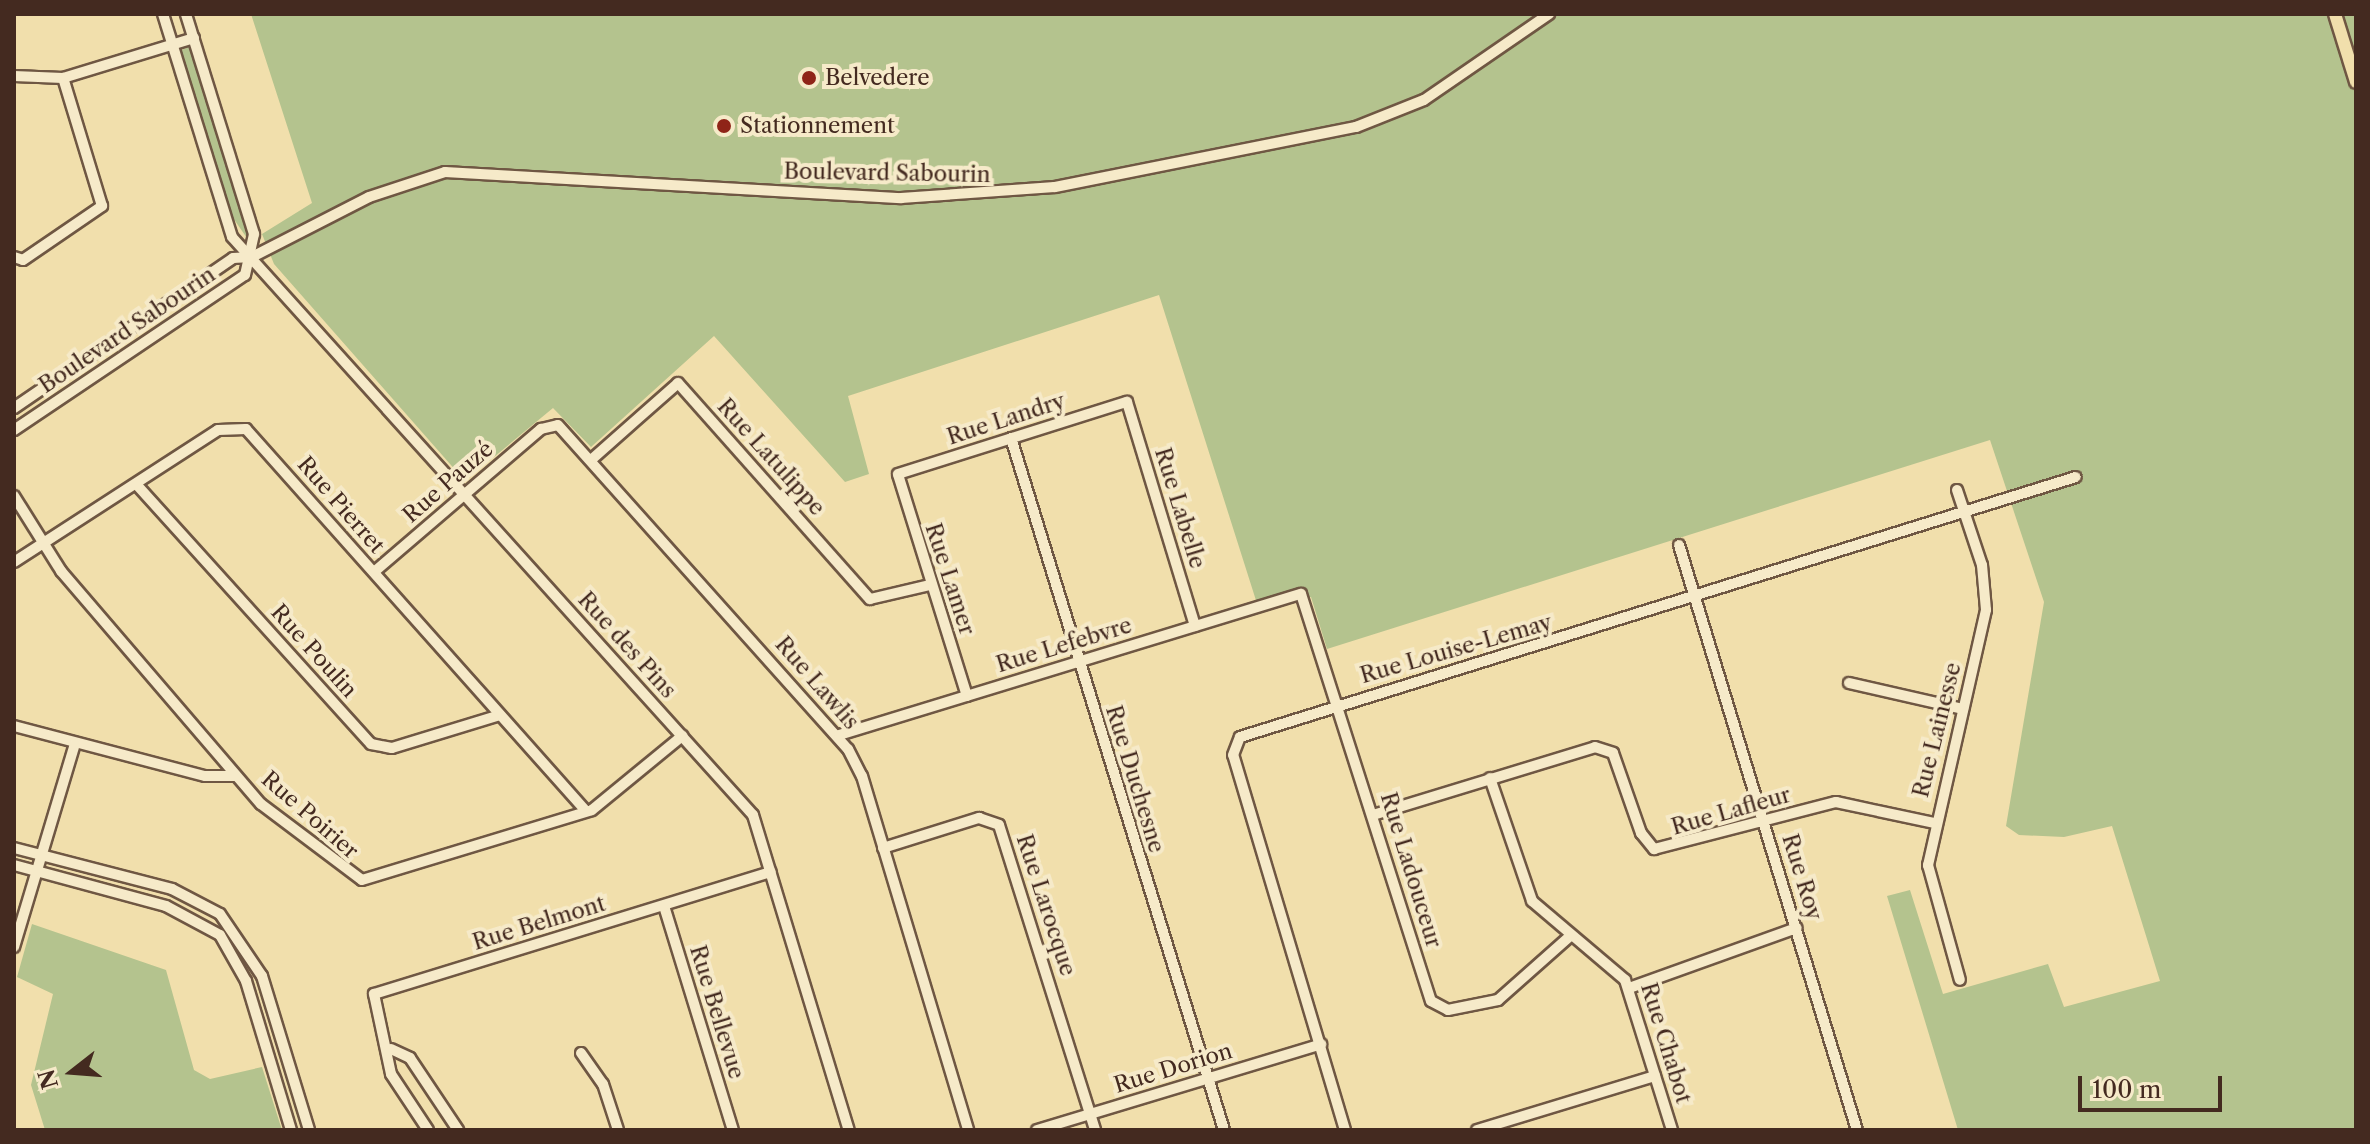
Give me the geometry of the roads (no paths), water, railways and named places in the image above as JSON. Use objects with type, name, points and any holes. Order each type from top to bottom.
[{"type":"main road","points":[[2335,14],[2356,82]]},
{"type":"street","name":"Rue des Pins","points":[[163,14],[232,237],[753,815],[849,1130]]},
{"type":"street","points":[[186,14],[254,234],[252,257]]},
{"type":"street","name":"Boulevard Sabourin","points":[[14,408],[233,258],[252,257],[369,197],[445,172],[901,198],[1055,187],[1356,127],[1424,100],[1549,14]]},
{"type":"street","points":[[14,76],[63,78],[194,38]]},
{"type":"street","points":[[14,257],[23,260],[102,206],[63,78]]},
{"type":"street","name":"Boulevard Sabourin","points":[[14,430],[245,275],[252,257]]},
{"type":"street","name":"Rue Latulippe","points":[[591,460],[678,383],[870,599],[930,585]]},
{"type":"street","name":"Rue Landry","points":[[898,474],[1127,402]]},
{"type":"street","name":"Rue Labelle","points":[[1127,402],[1195,626]]},
{"type":"street","name":"Rue Pauzé","points":[[374,572],[549,424]]},
{"type":"street","name":"Rue Lawlis","points":[[549,424],[591,460],[839,735],[862,776],[968,1130]]},
{"type":"street","name":"Rue Pierret","points":[[14,562],[218,430],[246,429],[586,811]]},
{"type":"street","name":"Rue Duchesne","points":[[1011,438],[1224,1130]]},
{"type":"street","name":"Rue Lamer","points":[[898,474],[967,696]]},
{"type":"street","name":"Rue Louise-Lemay","points":[[1345,1130],[1233,755],[1240,737],[1339,704],[1697,598],[2076,477]]},
{"type":"street","name":"Rue Poulin","points":[[136,484],[371,744],[392,748],[500,715]]},
{"type":"street","name":"Rue Lainesse","points":[[1957,490],[1987,602],[1934,823],[1928,872],[1960,980]]},
{"type":"street","name":"Rue Poirier","points":[[14,496],[44,542],[236,776],[299,838],[362,880],[586,811],[682,736]]},
{"type":"street","name":"Rue Roy","points":[[1679,545],[1857,1130]]},
{"type":"street","name":"Rue Lefebvre","points":[[839,735],[1301,594]]},
{"type":"street","name":"Rue Ladouceur","points":[[1301,594],[1339,704],[1431,1001],[1448,1010],[1498,1000],[1569,937]]},
{"type":"street","points":[[1849,683],[1963,709]]},
{"type":"street","points":[[14,726],[205,776],[236,776]]},
{"type":"street","points":[[14,947],[75,744]]},
{"type":"street","name":"Rue Lafleur","points":[[1373,815],[1595,747],[1613,753],[1641,833],[1654,849],[1843,802],[1934,823]]},
{"type":"street","name":"Rue Chabot","points":[[1490,778],[1527,891],[1569,937],[1617,971],[1629,988],[1672,1130]]},
{"type":"street","name":"Rue Larocque","points":[[883,848],[979,818],[999,825],[1091,1114]]},
{"type":"street","points":[[14,848],[207,905],[234,928],[262,976],[309,1130]]},
{"type":"street","points":[[14,865],[193,915],[220,935],[246,981],[291,1130]]},
{"type":"street","name":"Rue Belmont","points":[[428,1130],[391,1074],[391,1049],[374,994],[771,872]]},
{"type":"street","name":"Rue Bellevue","points":[[664,906],[733,1130]]},
{"type":"street","points":[[1629,988],[1797,928]]},
{"type":"street","points":[[246,981],[262,976]]},
{"type":"street","name":"Rue Dorion","points":[[1037,1130],[1321,1044]]},
{"type":"street","points":[[391,1049],[410,1058],[458,1130]]},
{"type":"street","points":[[581,1053],[603,1084],[618,1130]]},
{"type":"street","points":[[1477,1130],[1655,1076]]},
{"type":"street","points":[[1091,1114],[1095,1130]]},
{"type":"place","name":"Belvedere","points":[[809,78]]},
{"type":"place","name":"Stationnement","points":[[724,126]]}]
